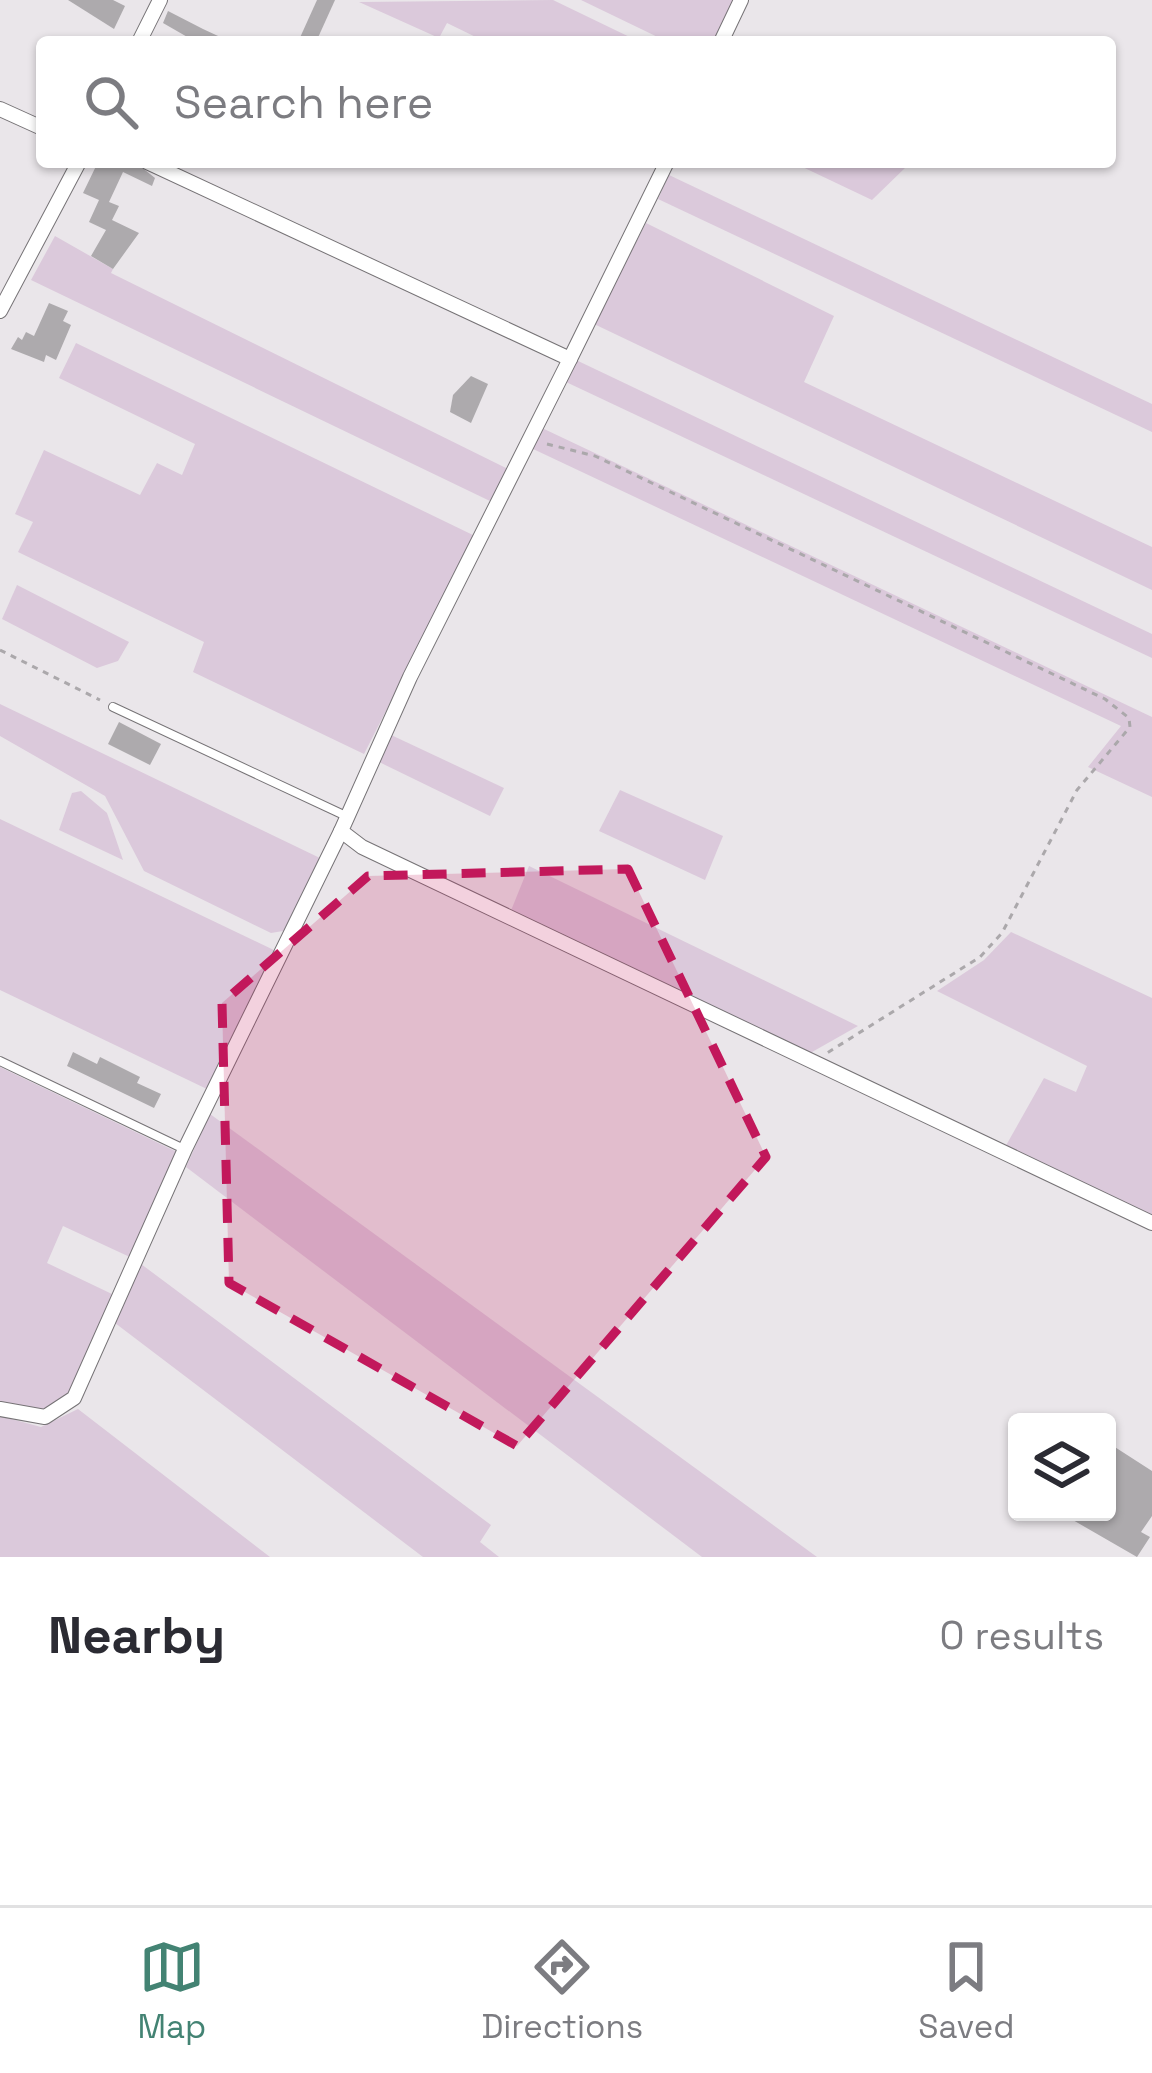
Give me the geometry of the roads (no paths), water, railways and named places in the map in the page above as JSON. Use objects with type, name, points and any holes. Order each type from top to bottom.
[{"type":"street","points":[[142,36],[160,0]]},
{"type":"street","points":[[724,36],[741,0]]},
{"type":"street","points":[[0,109],[36,125]]},
{"type":"street","points":[[0,311],[76,168]]},
{"type":"street","points":[[160,168],[570,359]]},
{"type":"street","points":[[0,1409],[46,1417],[74,1398],[185,1149],[664,168]]},
{"type":"street","points":[[344,823],[362,847],[1152,1223]]},
{"type":"lane","points":[[112,706],[344,823]]},
{"type":"lane","points":[[0,1061],[185,1149]]}]
